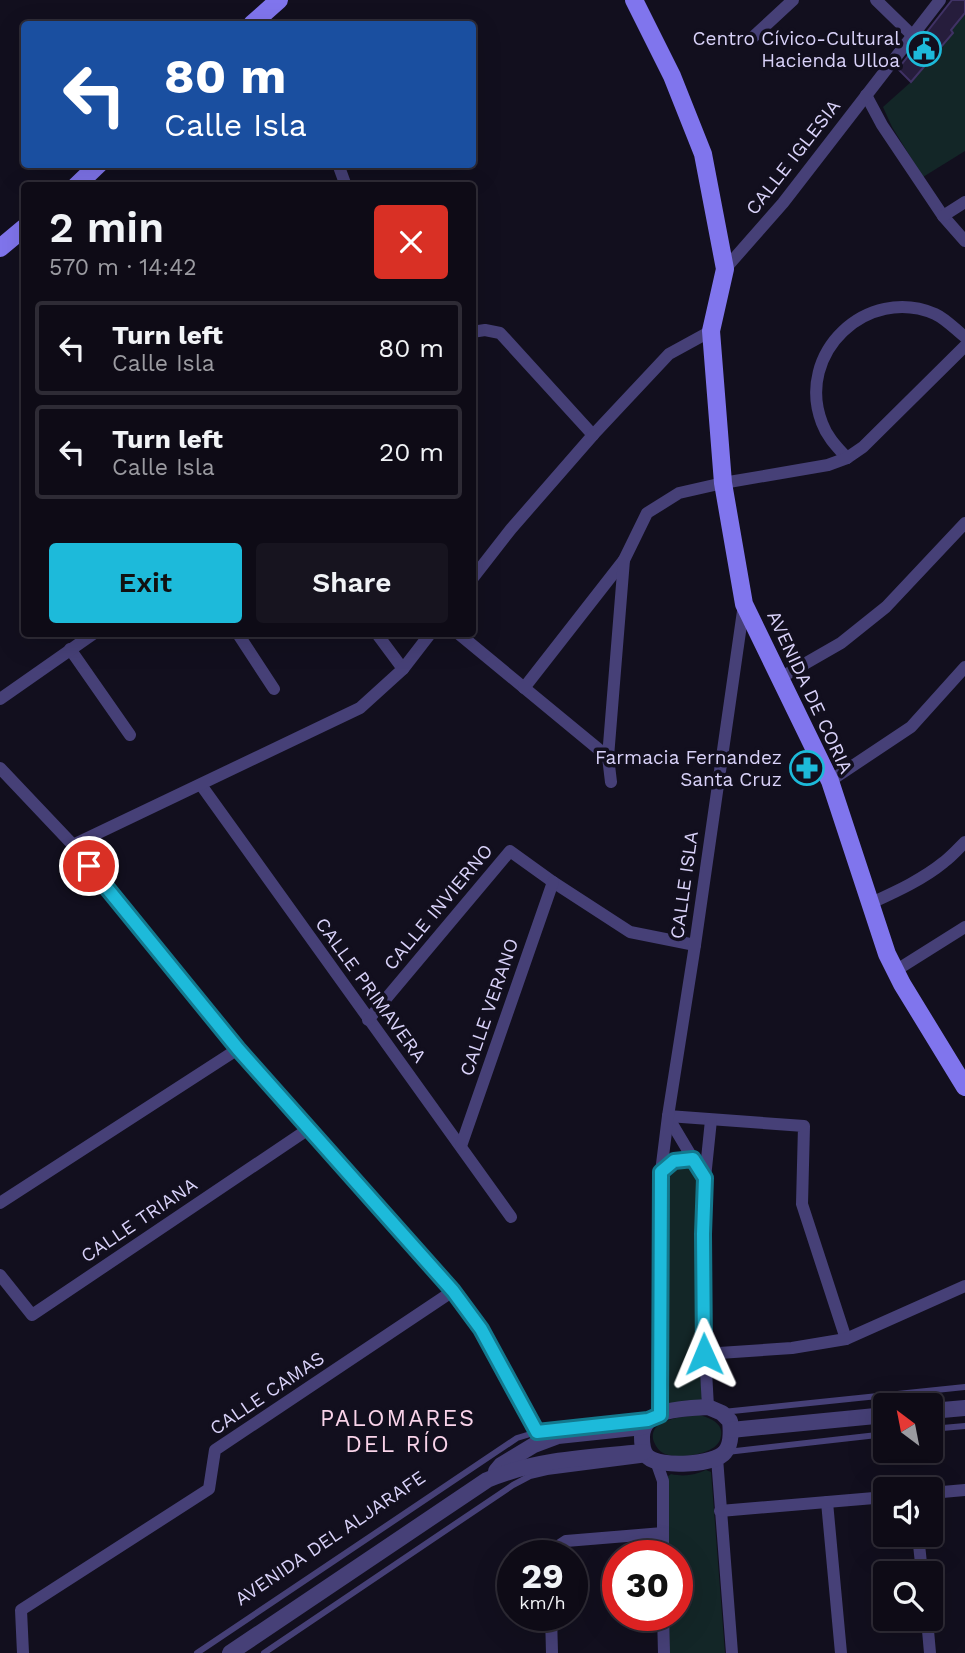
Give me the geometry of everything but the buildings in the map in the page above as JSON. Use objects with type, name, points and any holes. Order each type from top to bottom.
[{"type":"main road","points":[[255,21],[279,0]]},
{"type":"main road","points":[[634,0],[672,76],[703,154],[725,269]]},
{"type":"main road","points":[[82,182],[95,168]]},
{"type":"main road","points":[[0,248],[21,230]]},
{"type":"main road","name":"AVENIDA DE CORIA","points":[[725,269],[711,331],[723,483],[744,604],[830,780],[887,954],[962,1076]]},
{"type":"street","points":[[752,38],[793,0]]},
{"type":"street","points":[[876,0],[912,35]]},
{"type":"street","name":"CALLE IGLESIA","points":[[725,269],[783,203],[940,0]]},
{"type":"street","points":[[866,95],[882,125],[943,216],[965,241]]},
{"type":"street","points":[[943,216],[965,202]]},
{"type":"street","points":[[847,458],[832,441],[822,423],[817,406],[816,383],[830,344],[845,328],[860,317],[899,306],[920,308],[939,315],[965,337]]},
{"type":"street","points":[[476,331],[500,333],[593,435]]},
{"type":"street","points":[[476,574],[511,529],[593,435],[669,354],[711,331]]},
{"type":"street","points":[[524,688],[624,560],[647,513],[679,494],[723,483],[828,465],[847,458],[863,447],[965,346]]},
{"type":"street","points":[[780,678],[841,643],[887,607],[965,523]]},
{"type":"street","points":[[611,782],[608,757],[624,560]]},
{"type":"street","name":"CALLE ISLA","points":[[650,1421],[661,1172],[744,604]]},
{"type":"street","points":[[0,699],[88,637]]},
{"type":"street","points":[[239,637],[274,689]]},
{"type":"street","points":[[379,637],[403,669]]},
{"type":"street","points":[[73,845],[360,708],[403,669],[428,637]]},
{"type":"street","points":[[463,637],[608,757]]},
{"type":"street","points":[[70,649],[130,735]]},
{"type":"street","points":[[830,780],[911,727],[965,667]]},
{"type":"street","points":[[0,768],[73,845],[238,1049],[453,1291],[481,1329],[537,1432]]},
{"type":"street","name":"CALLE PRIMAVERA","points":[[201,785],[511,1217]]},
{"type":"street","points":[[869,904],[909,885],[944,862],[965,842]]},
{"type":"street","name":"CALLE INVIERNO","points":[[368,1020],[510,851],[553,881]]},
{"type":"street","points":[[553,881],[630,932],[695,945]]},
{"type":"street","name":"CALLE VERANO","points":[[461,1146],[553,881]]},
{"type":"street","points":[[895,971],[965,926]]},
{"type":"street","points":[[0,1203],[238,1049]]},
{"type":"street","points":[[668,1116],[804,1126],[802,1204],[846,1339]]},
{"type":"street","points":[[668,1116],[705,1178]]},
{"type":"street","points":[[711,1119],[703,1234],[704,1354],[715,1410],[730,1421],[731,1430],[730,1441],[721,1455],[720,1511],[732,1653]]},
{"type":"street","name":"CALLE TRIANA","points":[[0,1275],[32,1315],[310,1128]]},
{"type":"street","points":[[661,1172],[674,1161],[693,1159]]},
{"type":"street","points":[[704,1354],[792,1348],[846,1339],[965,1286]]},
{"type":"street","name":"CALLE CAMAS","points":[[23,1653],[21,1610],[209,1489],[215,1450],[453,1291]]},
{"type":"street","name":"AVENIDA DEL ALJARAFE","points":[[487,1480],[500,1465],[558,1436],[650,1421],[686,1408],[715,1410]]},
{"type":"street","points":[[943,1410],[965,1408]]},
{"type":"street","points":[[731,1430],[873,1416]]},
{"type":"street","points":[[650,1421],[642,1439],[663,1481],[663,1540]]},
{"type":"street","name":"AVENIDA DEL ALJARAFE","points":[[230,1653],[487,1480],[506,1472],[537,1464],[650,1458],[671,1464],[686,1464],[721,1455]]},
{"type":"street","points":[[943,1492],[965,1490]]},
{"type":"street","points":[[720,1511],[873,1498]]},
{"type":"street","points":[[827,1502],[841,1653]]},
{"type":"street","points":[[580,1540],[663,1534]]},
{"type":"street","points":[[551,1631],[552,1653]]},
{"type":"street","points":[[663,1631],[664,1653]]},
{"type":"street","points":[[928,1631],[930,1653]]},
{"type":"lane","name":"AVENIDA DEL ALJARAFE","points":[[715,1410],[965,1387]]},
{"type":"lane","name":"AVENIDA DEL ALJARAFE","points":[[197,1653],[517,1438],[537,1432],[650,1421]]},
{"type":"lane","points":[[943,1428],[965,1426]]},
{"type":"lane","name":"AVENIDA DEL ALJARAFE","points":[[721,1455],[873,1436]]},
{"type":"lane","name":"AVENIDA DEL ALJARAFE","points":[[264,1653],[530,1476],[650,1458]]},
{"type":"green space","points":[[965,13],[965,151],[923,177],[892,127],[883,107],[911,82]]},
{"type":"green space","points":[[680,1165],[692,1169],[697,1182],[697,1333],[702,1397],[701,1400],[681,1401],[666,1406],[667,1178],[673,1169]]},
{"type":"green space","points":[[699,1415],[719,1426],[721,1434],[716,1445],[704,1452],[687,1456],[671,1455],[658,1449],[653,1434],[661,1423]]},
{"type":"green space","points":[[706,1470],[711,1472],[725,1653],[669,1653],[669,1631],[693,1631],[693,1540],[668,1540],[667,1477],[671,1474]]},
{"type":"place","name":"Centro Cívico-Cultural Hacienda Ulloa","points":[[924,49]]},
{"type":"place","name":"Farmacia Fernandez Santa Cruz","points":[[807,768]]},
{"type":"district","name":"PALOMARES DEL RÍO","points":[[398,1431]]},
{"type":"route","points":[[89,866],[238,1049],[453,1291],[481,1329],[537,1432],[648,1420],[660,1415],[661,1172],[674,1161],[693,1159],[705,1178],[704,1354]]}]
